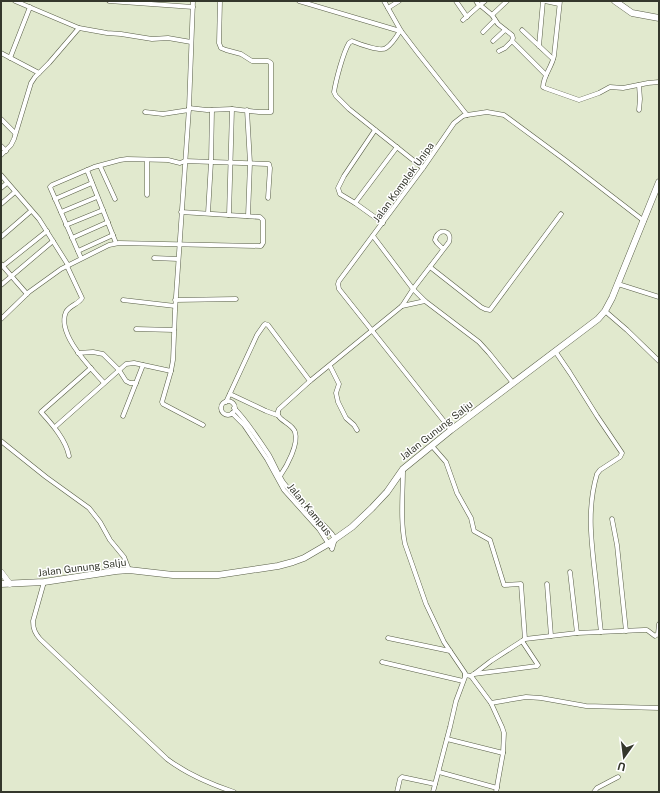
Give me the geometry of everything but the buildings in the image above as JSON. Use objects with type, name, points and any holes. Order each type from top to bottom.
[{"type":"main road","points":[[615,1],[632,12],[659,18]]},
{"type":"main road","name":"Jalan Gunung Salju","points":[[1,584],[44,582],[105,572],[129,570],[173,575],[218,576],[293,562],[304,558],[328,544],[352,527],[372,508],[387,492],[403,469],[451,430],[591,324],[605,311],[618,284],[659,182]]},
{"type":"main road","points":[[1,572],[10,584]]},
{"type":"street","points":[[15,1],[79,28],[107,34],[121,34],[152,39],[168,38],[191,42]]},
{"type":"street","points":[[109,1],[193,7]]},
{"type":"street","points":[[193,1],[189,109],[175,300],[173,360],[162,403],[203,425]]},
{"type":"street","points":[[145,112],[163,114],[189,109],[232,109],[271,112],[271,63],[268,61],[252,61],[241,54],[221,48],[219,43],[220,1]]},
{"type":"street","points":[[299,1],[401,31]]},
{"type":"street","points":[[383,1],[401,31],[467,114],[487,112],[504,115],[644,221]]},
{"type":"street","points":[[388,8],[399,1]]},
{"type":"street","points":[[456,1],[465,18],[485,1]]},
{"type":"street","points":[[476,1],[492,15],[498,24],[513,36],[512,41],[505,48],[499,51]]},
{"type":"street","points":[[492,15],[506,1]]},
{"type":"street","points":[[539,46],[544,1],[559,3],[553,59],[543,82],[543,87],[576,100],[599,93],[610,87],[623,88],[659,82]]},
{"type":"street","points":[[10,58],[30,7]]},
{"type":"street","points":[[483,32],[495,20]]},
{"type":"street","points":[[1,155],[11,145],[14,139],[31,83],[79,28]]},
{"type":"street","points":[[493,41],[505,30]]},
{"type":"street","points":[[522,30],[553,59]]},
{"type":"street","points":[[401,31],[384,50],[350,42],[344,53],[334,90],[335,95],[349,109],[423,168]]},
{"type":"street","points":[[512,41],[546,75]]},
{"type":"street","points":[[1,53],[39,73]]},
{"type":"street","points":[[639,85],[639,110]]},
{"type":"street","points":[[229,214],[232,109]]},
{"type":"street","points":[[208,213],[212,110]]},
{"type":"street","points":[[247,110],[250,163],[248,216]]},
{"type":"street","name":"Jalan Komplek Unipa","points":[[451,430],[371,331],[339,289],[338,284],[454,123],[467,114]]},
{"type":"street","points":[[1,119],[15,133]]},
{"type":"street","points":[[375,130],[344,176],[338,188],[340,194],[383,222]]},
{"type":"street","points":[[1,146],[6,150]]},
{"type":"street","points":[[355,203],[397,147]]},
{"type":"street","points":[[81,258],[50,189],[51,186],[87,170],[127,159],[168,160],[180,163],[185,161],[267,164],[270,166],[268,198]]},
{"type":"street","points":[[147,160],[147,194]]},
{"type":"street","points":[[100,166],[115,199]]},
{"type":"street","points":[[87,170],[116,243]]},
{"type":"street","points":[[1,175],[39,219],[68,265],[82,298],[80,302],[68,309],[65,314],[66,330],[73,347],[104,383]]},
{"type":"street","points":[[1,188],[7,183]]},
{"type":"street","points":[[55,199],[92,183]]},
{"type":"street","points":[[1,204],[15,192]]},
{"type":"street","points":[[61,212],[97,196]]},
{"type":"street","points":[[66,225],[103,210]]},
{"type":"street","points":[[1,237],[32,211]]},
{"type":"street","points":[[1,319],[27,294],[68,265],[109,245],[116,243],[261,246],[264,241],[263,220],[260,217],[181,212]]},
{"type":"street","points":[[430,267],[481,307],[490,310],[562,214]]},
{"type":"street","points":[[72,238],[108,222]]},
{"type":"street","points":[[27,294],[2,265],[47,231]]},
{"type":"street","points":[[277,415],[279,408],[402,306],[449,242],[450,237],[448,233],[443,231],[438,232],[435,236],[435,240],[443,249]]},
{"type":"street","points":[[78,251],[113,235]]},
{"type":"street","points":[[373,236],[413,289],[425,301],[479,342],[513,383]]},
{"type":"street","points":[[1,285],[53,241]]},
{"type":"street","points":[[154,258],[178,259]]},
{"type":"street","points":[[618,284],[659,297]]},
{"type":"street","points":[[175,300],[236,299]]},
{"type":"street","points":[[123,300],[175,306]]},
{"type":"street","points":[[402,306],[425,301]]},
{"type":"street","points":[[605,311],[659,361]]},
{"type":"street","points":[[226,402],[262,326],[265,324],[268,325],[310,381]]},
{"type":"street","points":[[136,329],[174,330]]},
{"type":"street","points":[[555,351],[622,454],[597,474],[591,508],[590,522],[592,548],[601,632]]},
{"type":"street","points":[[78,353],[93,352],[103,354],[119,370],[128,382],[132,384],[136,382]]},
{"type":"street","points":[[55,427],[126,364],[134,363],[171,371]]},
{"type":"street","points":[[123,416],[143,365]]},
{"type":"street","points":[[330,366],[339,384],[336,393],[338,402],[344,414],[357,430]]},
{"type":"street","points":[[69,456],[62,438],[55,427],[41,412],[91,368]]},
{"type":"street","name":"Jalan Kampus","points":[[230,394],[277,415],[295,430],[295,443],[290,458],[279,477],[280,484],[319,529],[328,544]]},
{"type":"street","name":"Jalan Kampus","points":[[233,411],[227,415],[224,414],[221,406],[226,402],[232,403],[233,411],[245,420],[282,481],[335,539]]},
{"type":"street","points":[[1,441],[46,477],[89,508],[100,522],[110,540],[124,557],[129,570]]},
{"type":"street","points":[[432,446],[446,462],[457,493],[471,518],[474,531],[490,540],[504,585],[521,584],[524,640],[538,665],[465,675]]},
{"type":"street","points":[[275,469],[285,467]]},
{"type":"street","points":[[403,469],[402,525],[405,544],[426,604],[444,642],[463,669],[465,675],[456,701],[433,792]]},
{"type":"street","points":[[612,519],[617,545],[626,631]]},
{"type":"street","points":[[570,572],[576,633]]},
{"type":"street","points":[[44,582],[33,621],[33,627],[40,639],[167,759],[202,780],[234,792]]},
{"type":"street","points":[[547,584],[551,636]]},
{"type":"street","points":[[472,675],[524,640],[576,633],[645,630],[655,636],[658,634],[659,624]]},
{"type":"street","points":[[388,638],[450,651]]},
{"type":"street","points":[[382,662],[463,681]]},
{"type":"street","points":[[439,772],[497,790],[503,753],[504,733],[491,703],[472,675]]},
{"type":"street","points":[[491,703],[526,697],[541,698],[586,706],[659,708]]},
{"type":"street","points":[[447,739],[503,753]]},
{"type":"street","points":[[397,792],[400,779],[402,777],[435,784]]},
{"type":"street","points":[[594,792],[597,788],[618,777]]}]
